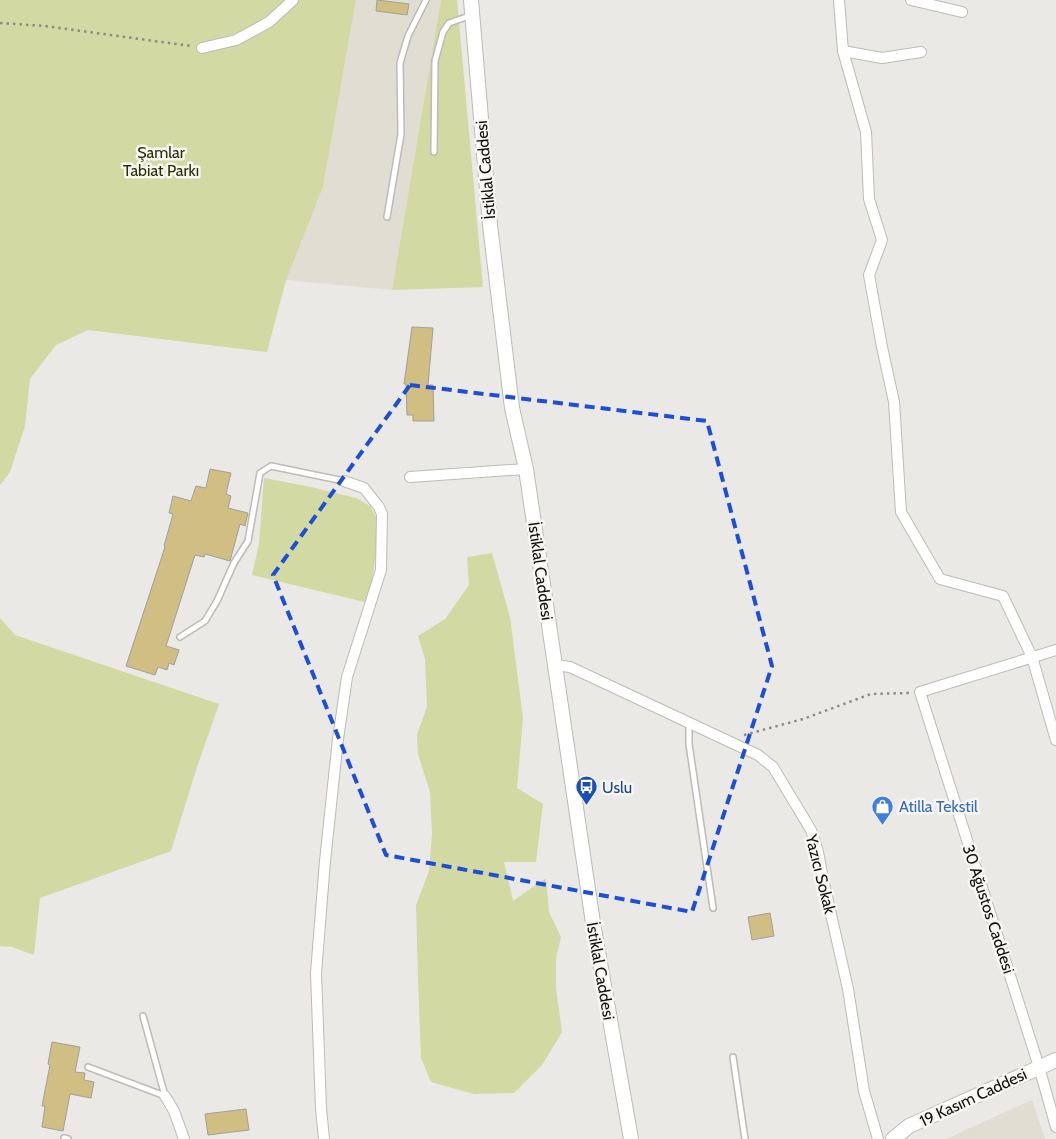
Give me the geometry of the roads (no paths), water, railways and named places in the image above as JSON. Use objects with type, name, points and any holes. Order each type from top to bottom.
[{"type":"main road","name":"İstiklal Caddesi","points":[[471,0],[491,235],[512,408],[526,469],[593,923],[631,1139]]},
{"type":"main road","name":"19 Kasım Caddesi","points":[[893,1139],[909,1126],[1056,1060]]},
{"type":"street","points":[[202,48],[236,40],[269,22],[293,0]]},
{"type":"street","points":[[839,0],[843,51],[866,132],[869,199],[882,240],[869,275],[894,402],[901,512],[940,579],[1003,596],[1032,657],[1056,740]]},
{"type":"street","points":[[911,0],[962,12]]},
{"type":"street","points":[[843,51],[882,58],[921,52]]},
{"type":"street","points":[[410,477],[526,469]]},
{"type":"street","points":[[324,1139],[321,1108],[316,973],[325,861],[338,738],[347,677],[381,570],[382,514],[379,507],[364,488],[344,481]]},
{"type":"street","points":[[1032,657],[1056,650]]},
{"type":"street","name":"30 Ağustos Caddesi","points":[[1032,657],[920,692],[1056,1127]]},
{"type":"street","name":"Yazıcı Sokak","points":[[555,665],[570,667],[726,740],[758,756],[773,767],[811,830],[818,852],[848,989],[864,1091],[878,1139]]},
{"type":"street","points":[[165,1096],[174,1111],[184,1139]]},
{"type":"lane","points":[[387,217],[401,134],[400,63],[408,36],[426,0]]},
{"type":"lane","points":[[434,152],[435,61],[443,32],[449,23],[472,15]]},
{"type":"lane","points":[[180,637],[205,621],[217,601],[234,563],[248,541],[260,473],[271,466],[344,481]]},
{"type":"lane","points":[[689,723],[689,744],[713,908]]},
{"type":"lane","points":[[143,1016],[165,1096]]},
{"type":"lane","points":[[732,1057],[744,1139]]},
{"type":"lane","points":[[88,1067],[165,1096]]},
{"type":"place","name":"Uslu","points":[[586,806]]},
{"type":"place","name":"Atilla Tekstil","points":[[883,825]]},
{"type":"park label","name":"Şamlar Tabiat Parkı","points":[[161,161]]}]
